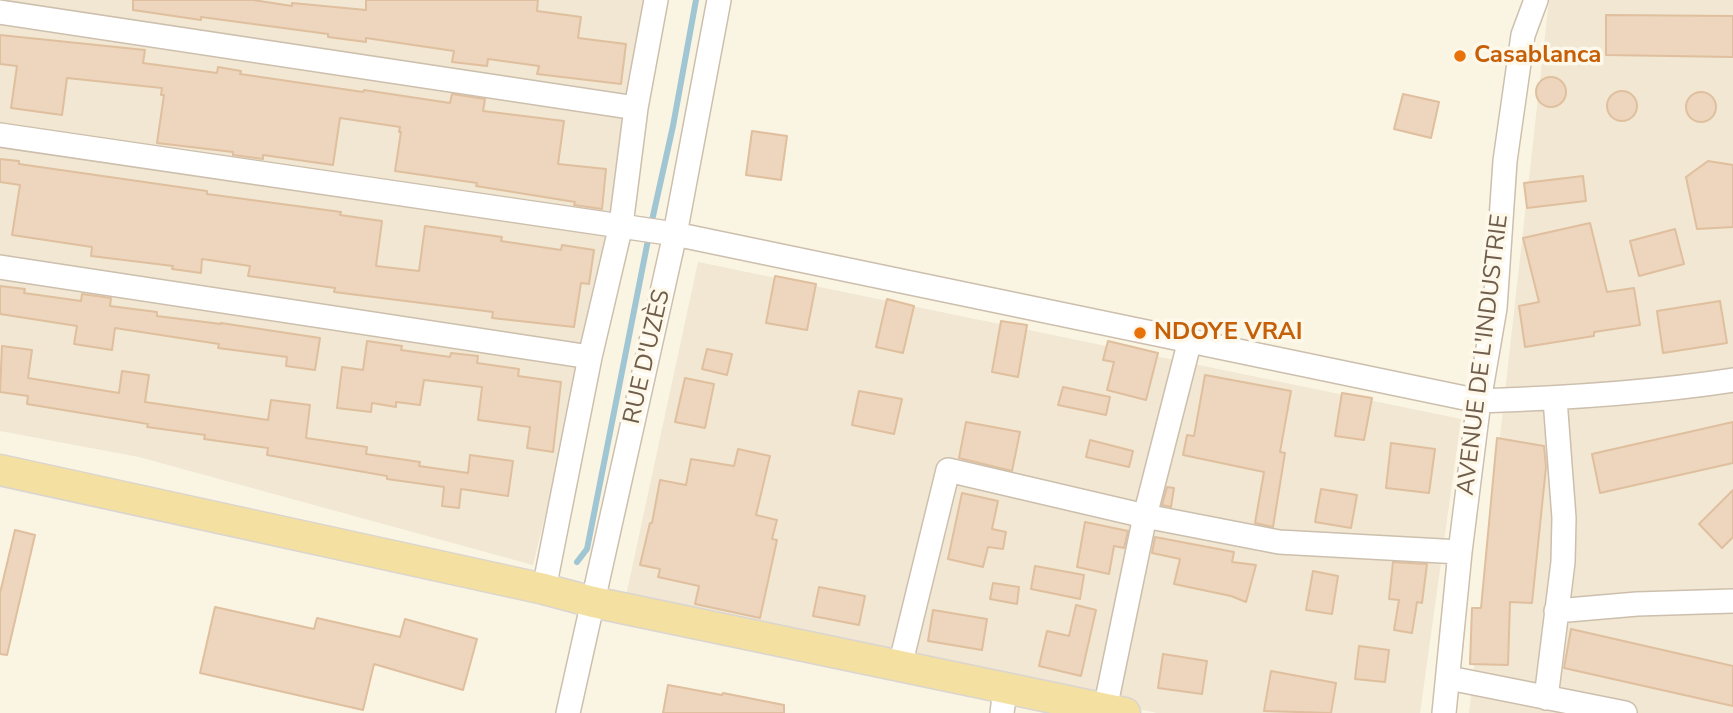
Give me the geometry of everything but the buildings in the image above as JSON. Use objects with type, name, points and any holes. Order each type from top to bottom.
[{"type":"main road","points":[[0,470],[593,602],[900,666],[1003,701],[1115,711]]},
{"type":"street","points":[[544,589],[590,357],[621,225],[636,108],[656,0]]},
{"type":"street","name":"AVENUE DE L'INDUSTRIE","points":[[1444,713],[1479,401],[1495,308],[1505,160],[1523,35],[1536,0]]},
{"type":"street","name":"RUE D'UZÈS","points":[[568,713],[675,234],[714,1]]},
{"type":"street","points":[[0,12],[636,108]]},
{"type":"street","points":[[0,135],[675,234],[1479,401],[1555,399],[1733,380]]},
{"type":"street","points":[[0,267],[590,357]]},
{"type":"street","points":[[1115,711],[1146,516],[1190,340]]},
{"type":"street","points":[[1546,698],[1563,562],[1564,518],[1555,399]]},
{"type":"street","points":[[900,666],[948,470],[1146,516],[1279,542],[1460,552]]},
{"type":"street","points":[[1556,611],[1637,604],[1733,601]]},
{"type":"street","points":[[1449,678],[1625,713]]},
{"type":"shaded area","points":[[0,0],[648,0],[607,262],[533,565],[139,457],[0,431]]},
{"type":"shaded area","points":[[1549,0],[1733,0],[1733,713],[1469,713]]},
{"type":"shaded area","points":[[698,262],[1461,419],[1420,713],[1157,713],[626,596]]},
{"type":"waterway","points":[[651,225],[673,126],[696,0]]},
{"type":"waterway","points":[[577,562],[587,549],[649,235]]},
{"type":"place","name":"Casablanca","points":[[1460,56]]},
{"type":"place","name":"NDOYE VRAI","points":[[1140,333]]}]
